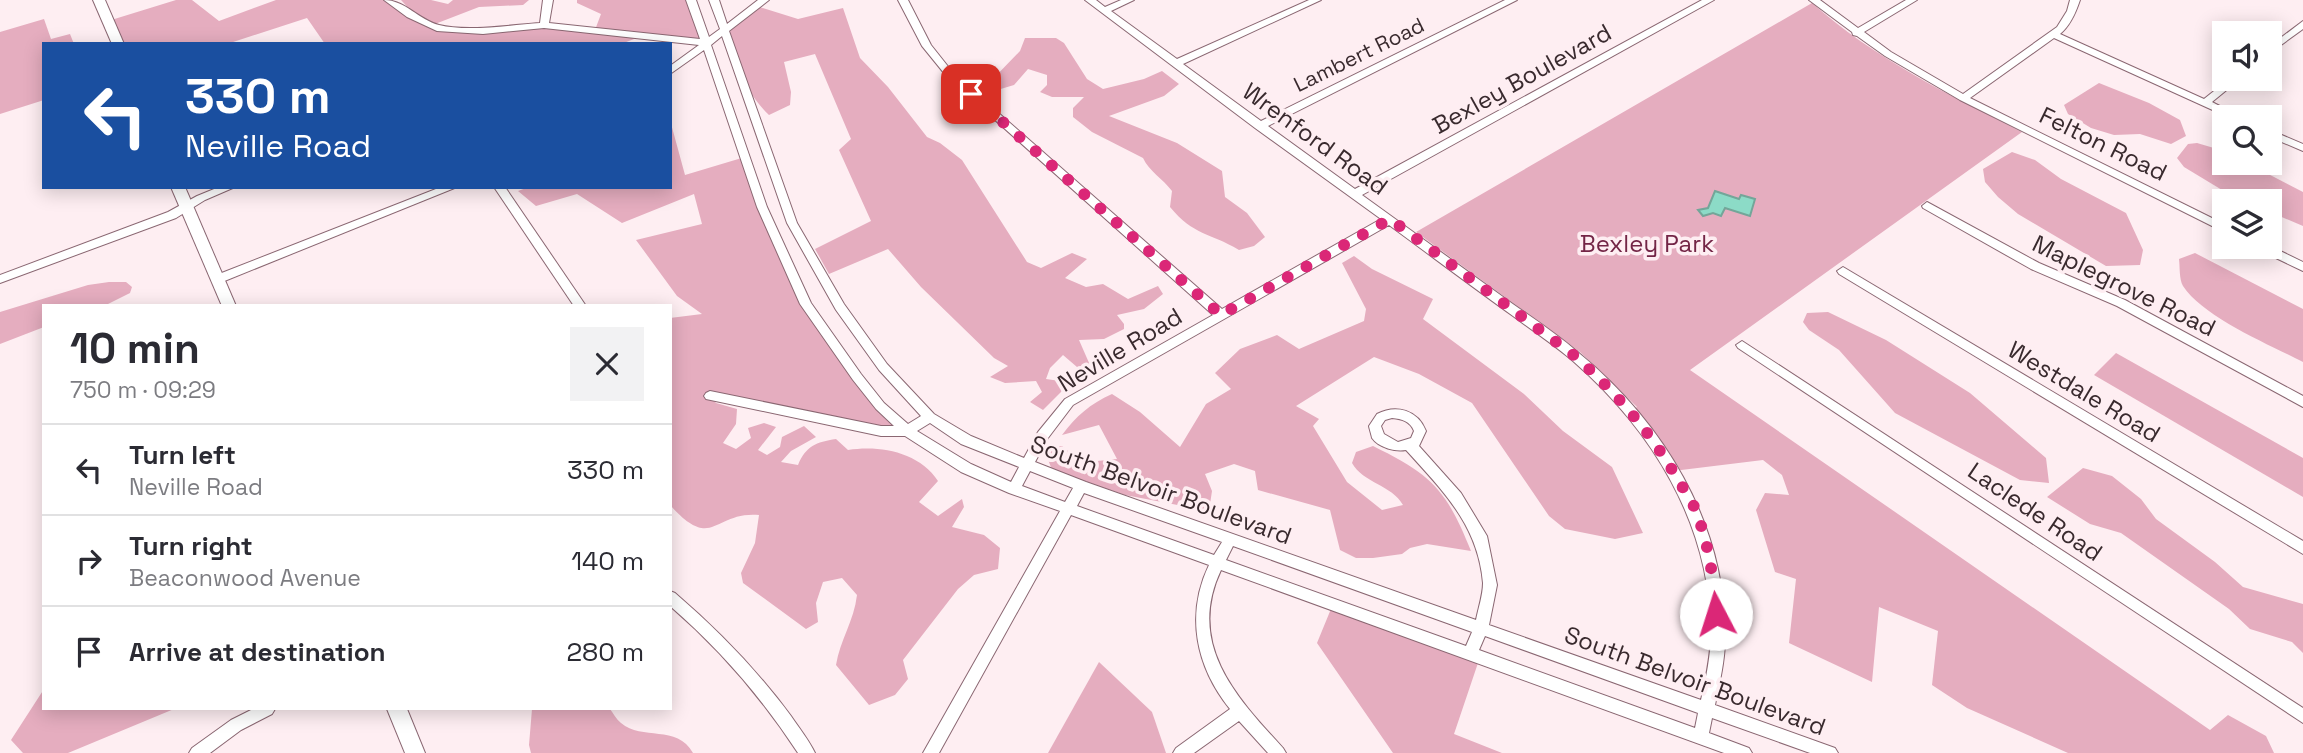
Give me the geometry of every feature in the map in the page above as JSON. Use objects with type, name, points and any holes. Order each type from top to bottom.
[{"type":"main road","points":[[99,0],[117,42]]},
{"type":"main road","points":[[179,189],[228,304]]},
{"type":"main road","points":[[397,710],[415,753]]},
{"type":"street","points":[[389,0],[410,15],[437,28],[483,31],[544,25],[707,43]]},
{"type":"street","points":[[544,25],[548,0]]},
{"type":"street","name":"South Belvoir Boulevard","points":[[691,0],[762,207],[806,304],[857,377],[880,406],[907,432],[966,468],[1014,489],[1744,753]]},
{"type":"street","name":"South Belvoir Boulevard","points":[[714,0],[784,201],[809,254],[840,307],[883,367],[930,417],[967,440],[1026,466],[1229,541],[1830,753]]},
{"type":"street","points":[[672,69],[764,0]]},
{"type":"street","points":[[903,0],[927,46],[951,76],[1221,315]]},
{"type":"street","name":"Wrenford Road","points":[[1090,0],[1575,356],[1636,416],[1668,461],[1696,512],[1713,569],[1718,637],[1701,737]]},
{"type":"street","points":[[1105,10],[1129,0]]},
{"type":"street","points":[[1177,63],[1316,0]]},
{"type":"street","name":"Lambert Road","points":[[1259,126],[1512,0]]},
{"type":"street","name":"Bexley Boulevard","points":[[1355,194],[1709,0]]},
{"type":"street","name":"Felton Road","points":[[1814,0],[1856,33],[1962,98],[2212,222]]},
{"type":"street","points":[[1856,33],[1912,0]]},
{"type":"street","points":[[1962,98],[2054,35],[2068,20],[2075,0]]},
{"type":"street","points":[[2282,41],[2303,24]]},
{"type":"street","points":[[2054,35],[2212,106]]},
{"type":"street","points":[[626,42],[642,36]]},
{"type":"street","points":[[2205,103],[2220,91]]},
{"type":"street","points":[[2282,138],[2303,148]]},
{"type":"street","points":[[0,279],[172,215],[201,198],[225,189]]},
{"type":"street","points":[[218,279],[447,189]]},
{"type":"street","points":[[500,189],[579,304]]},
{"type":"street","name":"Maplegrove Road","points":[[1927,206],[2035,267],[2121,303],[2303,402]]},
{"type":"street","name":"Neville Road","points":[[1014,489],[1043,435],[1069,402],[1390,219]]},
{"type":"street","points":[[2282,256],[2303,267]]},
{"type":"street","name":"Westdale Road","points":[[1843,271],[2303,548]]},
{"type":"street","name":"Laclede Road","points":[[1742,345],[2303,716]]},
{"type":"street","points":[[710,396],[866,428],[907,432],[930,417]]},
{"type":"street","points":[[1410,445],[1456,497],[1480,536],[1490,585],[1481,629],[1470,653]]},
{"type":"street","points":[[931,753],[1081,486]]},
{"type":"street","points":[[1229,541],[1205,593],[1202,640],[1216,680],[1278,753]]},
{"type":"street","points":[[672,599],[726,647],[776,704],[807,753]]},
{"type":"street","points":[[197,753],[236,725],[265,710]]},
{"type":"street","points":[[1181,753],[1240,711]]},
{"type":"green space","points":[[176,0],[192,0],[219,21],[276,0],[389,0],[410,15],[437,28],[459,31],[544,25],[595,30],[601,14],[577,3],[577,0],[691,0],[707,43],[642,36],[626,42],[324,42],[307,18],[233,42],[117,42],[108,21]]},
{"type":"green space","points":[[401,0],[431,0],[448,4],[453,0],[529,0],[523,5],[479,7],[435,24],[411,11]]},
{"type":"green space","name":"Bexley Park","points":[[1812,3],[1886,58],[2022,132],[1690,370],[2210,730],[2228,715],[2266,736],[2274,753],[2068,753],[1967,708],[1932,685],[1938,631],[1879,607],[1872,682],[1789,643],[1796,579],[1775,572],[1756,510],[1765,493],[1789,495],[1782,475],[1763,460],[1673,471],[1631,411],[1637,407],[1580,352],[1416,232]]},
{"type":"green space","points":[[756,6],[798,19],[843,8],[860,58],[888,87],[927,137],[940,143],[962,160],[1027,262],[1041,268],[1072,253],[1087,259],[1065,278],[1086,287],[1103,284],[1128,299],[1158,286],[1163,294],[1144,309],[1117,315],[1124,324],[1124,329],[1104,339],[1079,340],[1093,372],[1084,373],[1063,355],[1050,368],[1046,379],[1067,382],[1043,410],[1030,402],[1042,392],[1036,381],[1005,383],[990,377],[1008,366],[994,358],[921,287],[888,249],[829,274],[815,249],[871,221],[839,150],[851,139],[815,54],[784,62],[791,92],[790,105],[769,115],[753,96],[724,30]]},
{"type":"green space","points":[[44,19],[51,39],[70,34],[73,42],[42,42],[42,101],[0,114],[0,32]]},
{"type":"green space","points":[[1025,38],[1056,38],[1064,43],[1087,79],[1103,89],[1144,79],[1162,71],[1179,84],[1164,96],[1109,116],[1177,143],[1222,171],[1225,197],[1247,213],[1265,237],[1254,246],[1239,250],[1187,223],[1170,207],[1172,191],[1143,158],[1092,132],[1073,117],[1073,108],[1084,97],[1052,97],[1040,92],[1047,85],[1047,75],[1028,69],[1014,85],[994,91],[989,83],[1020,51]]},
{"type":"green space","points":[[2099,83],[2149,103],[2180,120],[2186,136],[2171,144],[2140,134],[2114,135],[2091,128],[2068,114],[2064,105]]},
{"type":"green space","points":[[672,127],[685,175],[745,157],[806,304],[857,377],[907,431],[711,397],[716,403],[737,409],[736,424],[723,443],[736,449],[751,438],[748,428],[764,423],[776,427],[758,450],[767,455],[780,447],[782,437],[804,426],[816,437],[791,451],[781,462],[798,465],[804,453],[812,446],[836,439],[848,450],[886,450],[910,457],[930,471],[938,481],[919,502],[938,516],[962,499],[964,507],[952,527],[984,535],[1000,548],[998,569],[974,575],[958,589],[903,660],[908,679],[895,695],[869,705],[836,665],[857,595],[842,578],[823,582],[816,603],[818,622],[806,629],[743,583],[741,573],[755,543],[759,515],[744,515],[705,528],[684,519],[672,507],[672,318],[702,314],[677,296],[636,240],[702,224],[694,194],[622,223],[577,194],[536,206],[518,191],[672,189]]},
{"type":"green space","points":[[2197,143],[2212,147],[2212,175],[2270,175],[2303,192],[2303,226],[2282,217],[2282,189],[2220,189],[2184,167],[2177,158],[2188,144]]},
{"type":"green space","points":[[2012,152],[2035,160],[2061,179],[2126,213],[2143,250],[2140,265],[2106,266],[2018,214],[1998,197],[1985,182],[1983,169]]},
{"type":"green space","points":[[2195,253],[2303,309],[2303,362],[2221,319],[2193,297],[2183,286],[2179,259]]},
{"type":"green space","points":[[1354,256],[1372,269],[1433,299],[1423,319],[1524,394],[1563,431],[1612,467],[1643,533],[1615,539],[1565,529],[1549,516],[1472,403],[1419,374],[1374,357],[1296,406],[1319,419],[1313,426],[1347,482],[1382,510],[1403,505],[1392,493],[1357,470],[1352,463],[1356,452],[1373,446],[1423,476],[1445,498],[1471,551],[1427,544],[1410,548],[1402,554],[1356,558],[1340,550],[1330,510],[1258,490],[1255,471],[1234,464],[1205,474],[1212,491],[1209,511],[1125,495],[1052,470],[1044,449],[1062,446],[1072,454],[1077,463],[1117,459],[1099,425],[1062,435],[1084,411],[1112,394],[1140,412],[1180,447],[1206,404],[1231,389],[1215,373],[1240,349],[1277,335],[1299,349],[1364,321],[1366,309],[1342,263]]},
{"type":"green space","points":[[126,282],[132,287],[130,293],[108,304],[42,304],[42,328],[0,344],[0,312],[88,285]]},
{"type":"green space","points":[[1828,312],[1886,340],[1970,393],[2046,458],[2049,483],[2020,480],[1895,413],[1839,350],[1809,330],[1803,322],[1807,313]]},
{"type":"green space","points":[[2116,353],[2303,458],[2303,497],[2094,375]]},
{"type":"green space","points":[[2083,468],[2112,476],[2141,499],[2156,519],[2215,562],[2243,587],[2303,604],[2303,653],[2292,642],[2250,629],[2229,609],[2121,533],[2090,524],[2047,497]]},
{"type":"green space","points":[[1333,604],[1480,657],[1454,734],[1502,753],[1393,753],[1317,643]]},
{"type":"green space","points":[[1099,662],[1152,712],[1166,753],[1048,753]]},
{"type":"green space","points":[[42,692],[42,710],[172,710],[68,753],[23,753],[11,740]]},
{"type":"green space","points":[[532,710],[611,710],[629,728],[678,739],[693,753],[531,753],[529,745]]},
{"type":"shaded area","points":[[1715,191],[1739,199],[1741,195],[1755,199],[1750,216],[1725,208],[1721,216],[1713,213],[1703,216],[1698,210],[1708,208]]},
{"type":"route","points":[[971,94],[1221,315],[1390,219],[1575,356],[1636,416],[1668,461],[1696,512],[1713,569],[1716,614]]}]
